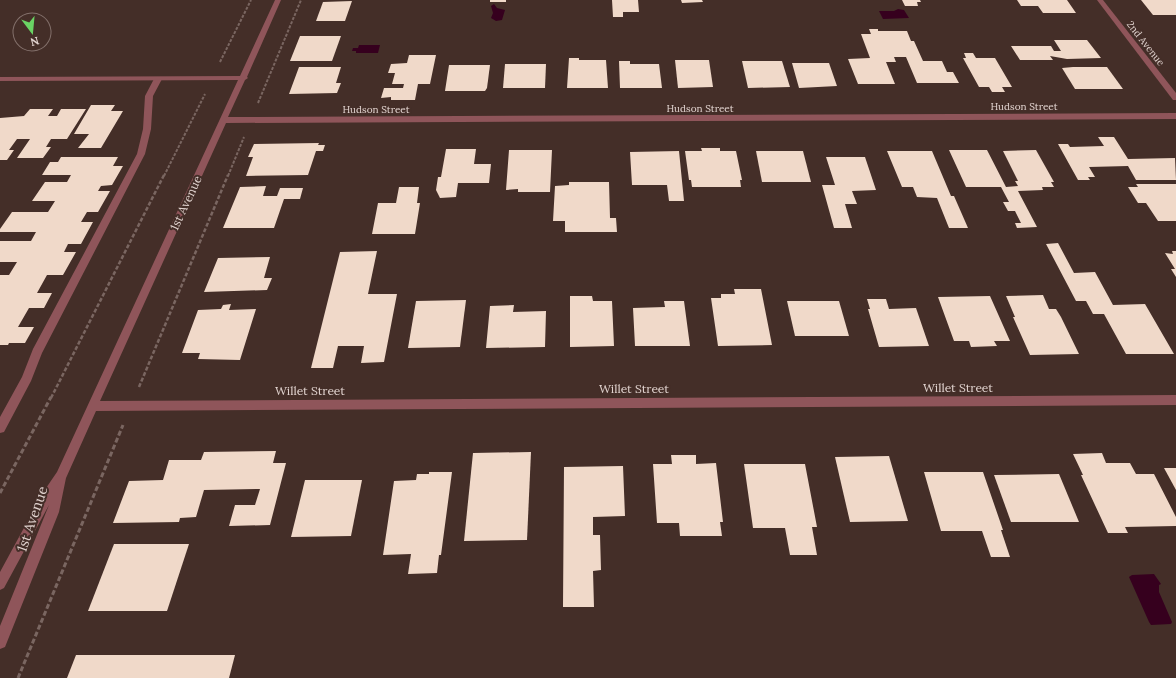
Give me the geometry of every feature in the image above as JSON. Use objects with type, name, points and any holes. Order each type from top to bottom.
[{"type":"street","name":"1st Avenue","points":[[0,584],[48,495],[61,476],[244,78],[278,0]]},
{"type":"street","name":"2nd Avenue","points":[[1100,0],[1176,98]]},
{"type":"street","points":[[0,79],[244,78]]},
{"type":"street","points":[[0,428],[27,378],[36,352],[142,154],[147,129],[149,96],[158,79]]},
{"type":"street","name":"Hudson Street","points":[[224,120],[1176,116]]},
{"type":"street","name":"Willet Street","points":[[92,406],[1176,400]]},
{"type":"street","name":"1st Avenue","points":[[0,642],[53,512],[61,476]]},
{"type":"path","points":[[0,493],[64,373],[251,0]]},
{"type":"path","points":[[18,678],[301,0]]},
{"type":"shaded area","points":[[494,4],[497,8],[505,10],[502,20],[496,21],[491,18],[493,13],[491,6]]},
{"type":"shaded area","points":[[898,9],[904,10],[909,18],[883,19],[879,11],[894,11]]},
{"type":"shaded area","points":[[359,45],[380,45],[378,53],[356,53],[356,51],[352,51],[353,48],[358,48]]},
{"type":"shaded area","points":[[1154,574],[1161,584],[1159,585],[1159,592],[1172,622],[1171,624],[1151,625],[1129,577],[1132,575]]},
{"type":"building","points":[[490,0],[506,0],[506,2],[490,2]]},
{"type":"building","points":[[612,0],[638,0],[639,12],[623,12],[623,17],[613,17]]},
{"type":"building","points":[[681,0],[702,0],[703,2],[682,3]]},
{"type":"building","points":[[902,0],[920,0],[921,2],[917,2],[918,6],[905,6]]},
{"type":"building","points":[[1017,0],[1067,0],[1076,13],[1043,13],[1038,6],[1021,6]]},
{"type":"building","points":[[1141,0],[1176,0],[1176,15],[1153,15]]},
{"type":"building","points":[[352,1],[345,21],[316,21],[323,2]]},
{"type":"building","points":[[869,29],[878,29],[878,31],[907,31],[911,41],[914,41],[923,61],[942,61],[947,72],[953,72],[959,83],[917,83],[906,57],[894,57],[896,62],[886,62],[895,84],[858,84],[848,59],[870,58],[861,34],[871,34]]},
{"type":"building","points":[[300,36],[341,36],[332,61],[290,61]]},
{"type":"building","points":[[1054,40],[1087,40],[1101,58],[1067,59],[1050,56],[1053,60],[1020,60],[1011,46],[1051,46],[1054,51],[1061,51]]},
{"type":"building","points":[[964,53],[973,53],[976,58],[995,58],[1012,87],[1002,87],[1005,92],[992,92],[989,87],[979,87],[963,58],[966,58]]},
{"type":"building","points":[[409,55],[436,55],[430,84],[418,84],[415,100],[391,100],[391,97],[381,98],[384,88],[403,88],[404,84],[392,84],[395,73],[388,73],[391,64],[407,63]]},
{"type":"building","points":[[569,58],[579,58],[579,60],[606,60],[608,88],[567,88]]},
{"type":"building","points":[[675,60],[709,60],[713,87],[678,88]]},
{"type":"building","points":[[619,61],[630,61],[630,64],[659,64],[662,88],[620,88]]},
{"type":"building","points":[[742,61],[782,61],[790,87],[748,88]]},
{"type":"building","points":[[792,63],[829,63],[837,86],[799,88]]},
{"type":"building","points":[[505,64],[546,64],[545,88],[503,88]]},
{"type":"building","points":[[449,65],[490,65],[487,88],[485,91],[445,91]]},
{"type":"building","points":[[299,67],[341,67],[336,83],[341,83],[337,93],[289,94]]},
{"type":"building","points":[[1107,67],[1123,89],[1075,89],[1062,68]]},
{"type":"building","points":[[91,105],[115,105],[111,111],[123,111],[101,148],[78,148],[89,134],[74,134]]},
{"type":"building","points":[[30,109],[53,109],[48,116],[57,116],[61,109],[86,109],[67,139],[51,139],[46,147],[51,147],[43,158],[17,158],[30,139],[17,139],[9,150],[14,150],[7,160],[0,160],[0,118],[24,116]]},
{"type":"building","points":[[1098,137],[1114,137],[1128,159],[1175,158],[1176,180],[1136,180],[1128,166],[1089,167],[1095,177],[1088,177],[1090,180],[1078,180],[1058,144],[1068,144],[1070,147],[1104,146]]},
{"type":"building","points":[[319,143],[318,145],[325,145],[323,151],[316,151],[308,175],[246,176],[253,157],[248,157],[254,144]]},
{"type":"building","points":[[701,148],[720,148],[720,151],[736,151],[742,180],[740,180],[741,187],[692,187],[691,180],[689,180],[685,151],[702,151]]},
{"type":"building","points":[[446,149],[476,149],[474,164],[491,164],[489,183],[458,183],[456,197],[440,198],[436,190],[438,177],[441,177]]},
{"type":"building","points":[[509,150],[552,150],[550,192],[518,192],[518,189],[506,190]]},
{"type":"building","points":[[949,150],[987,150],[1006,187],[1018,186],[1015,181],[1018,181],[1003,151],[1036,150],[1054,182],[1051,182],[1054,187],[1042,187],[1043,190],[1018,191],[1037,227],[1017,228],[1015,223],[1021,223],[1015,211],[1008,211],[1003,202],[1009,202],[1001,187],[966,187]]},
{"type":"building","points":[[679,151],[684,201],[669,201],[667,185],[632,185],[630,152]]},
{"type":"building","points":[[756,151],[803,151],[811,182],[762,182]]},
{"type":"building","points":[[887,151],[932,151],[951,196],[954,196],[968,228],[949,228],[937,198],[917,197],[913,187],[902,187]]},
{"type":"building","points":[[61,157],[118,157],[113,166],[123,166],[112,185],[101,186],[98,191],[110,191],[98,212],[87,212],[81,222],[93,222],[81,244],[68,244],[64,252],[76,252],[63,275],[47,275],[37,293],[52,293],[44,308],[29,308],[18,327],[34,327],[25,343],[9,343],[8,345],[0,345],[0,275],[9,275],[17,262],[0,262],[0,241],[31,241],[36,232],[0,232],[0,229],[12,212],[48,212],[55,201],[32,201],[45,182],[67,182],[71,175],[42,175],[50,162],[58,162]]},
{"type":"building","points":[[826,157],[865,157],[876,190],[852,191],[857,204],[845,204],[852,228],[834,228],[822,185],[835,185]]},
{"type":"building","points":[[569,182],[609,182],[610,218],[616,218],[617,232],[565,232],[565,221],[553,221],[555,186],[569,185]]},
{"type":"building","points":[[1136,184],[1176,184],[1176,221],[1158,221],[1146,203],[1138,203],[1128,187],[1138,187]]},
{"type":"building","points":[[266,186],[263,196],[277,196],[280,188],[303,188],[300,199],[284,199],[274,228],[223,228],[240,187]]},
{"type":"building","points":[[399,187],[419,187],[417,203],[420,203],[415,234],[372,234],[378,203],[396,203]]},
{"type":"building","points":[[1058,243],[1074,273],[1095,272],[1113,305],[1145,304],[1174,354],[1126,354],[1104,314],[1093,314],[1086,301],[1076,301],[1046,244]]},
{"type":"building","points":[[377,251],[368,294],[397,294],[384,362],[361,363],[364,346],[338,346],[333,368],[311,368],[340,252]]},
{"type":"building","points":[[1172,251],[1176,251],[1176,277],[1171,269],[1175,269],[1165,253],[1173,254]]},
{"type":"building","points":[[270,257],[264,278],[272,278],[267,290],[204,292],[218,258]]},
{"type":"building","points":[[734,289],[761,289],[772,345],[718,346],[711,298],[721,298],[721,294],[735,294]]},
{"type":"building","points":[[1043,295],[1049,309],[1056,309],[1061,317],[1079,354],[1030,355],[1013,317],[1015,317],[1006,296]]},
{"type":"building","points":[[570,296],[592,296],[593,301],[612,301],[614,346],[570,347]]},
{"type":"building","points":[[990,296],[1010,341],[994,341],[997,346],[971,347],[969,341],[954,341],[938,297]]},
{"type":"building","points":[[867,299],[886,299],[889,309],[916,308],[929,346],[879,347],[868,309],[870,309]]},
{"type":"building","points":[[466,300],[460,347],[408,348],[416,301]]},
{"type":"building","points":[[664,301],[684,301],[690,346],[635,346],[633,308],[665,307]]},
{"type":"building","points":[[787,301],[839,301],[849,336],[795,336]]},
{"type":"building","points":[[231,304],[229,310],[256,309],[240,360],[198,359],[200,353],[182,353],[198,310],[221,309],[223,305]]},
{"type":"building","points":[[514,305],[513,312],[546,311],[545,347],[486,348],[490,306]]},
{"type":"building","points":[[276,451],[273,463],[286,463],[270,525],[229,526],[235,505],[255,505],[260,489],[204,490],[196,517],[180,518],[179,522],[113,523],[129,481],[163,480],[169,460],[201,460],[204,452]]},
{"type":"building","points":[[531,452],[527,540],[464,541],[473,453]]},
{"type":"building","points":[[1102,453],[1106,463],[1130,463],[1136,474],[1154,474],[1176,517],[1176,526],[1125,527],[1128,533],[1108,533],[1073,454]]},
{"type":"building","points":[[671,455],[696,455],[696,464],[716,463],[723,522],[720,522],[722,536],[680,536],[679,523],[657,523],[653,464],[672,464]]},
{"type":"building","points":[[889,456],[908,521],[850,522],[835,457]]},
{"type":"building","points":[[744,464],[805,464],[817,527],[812,527],[817,555],[790,555],[785,528],[753,528]]},
{"type":"building","points":[[623,466],[625,516],[593,517],[593,535],[600,535],[601,570],[593,571],[594,607],[563,607],[564,467]]},
{"type":"building","points":[[1164,468],[1176,468],[1176,490]]},
{"type":"building","points":[[429,472],[452,472],[441,555],[439,555],[437,573],[408,574],[411,554],[383,555],[394,481],[416,480],[417,474],[429,474]]},
{"type":"building","points":[[924,472],[983,472],[1003,530],[1001,530],[1010,557],[991,557],[982,531],[941,531]]},
{"type":"building","points":[[1059,474],[1079,522],[1011,522],[994,475]]},
{"type":"building","points":[[305,480],[362,480],[351,536],[291,537]]},
{"type":"building","points":[[114,544],[189,544],[167,611],[88,611]]},
{"type":"building","points":[[76,655],[235,655],[229,678],[67,678]]}]
